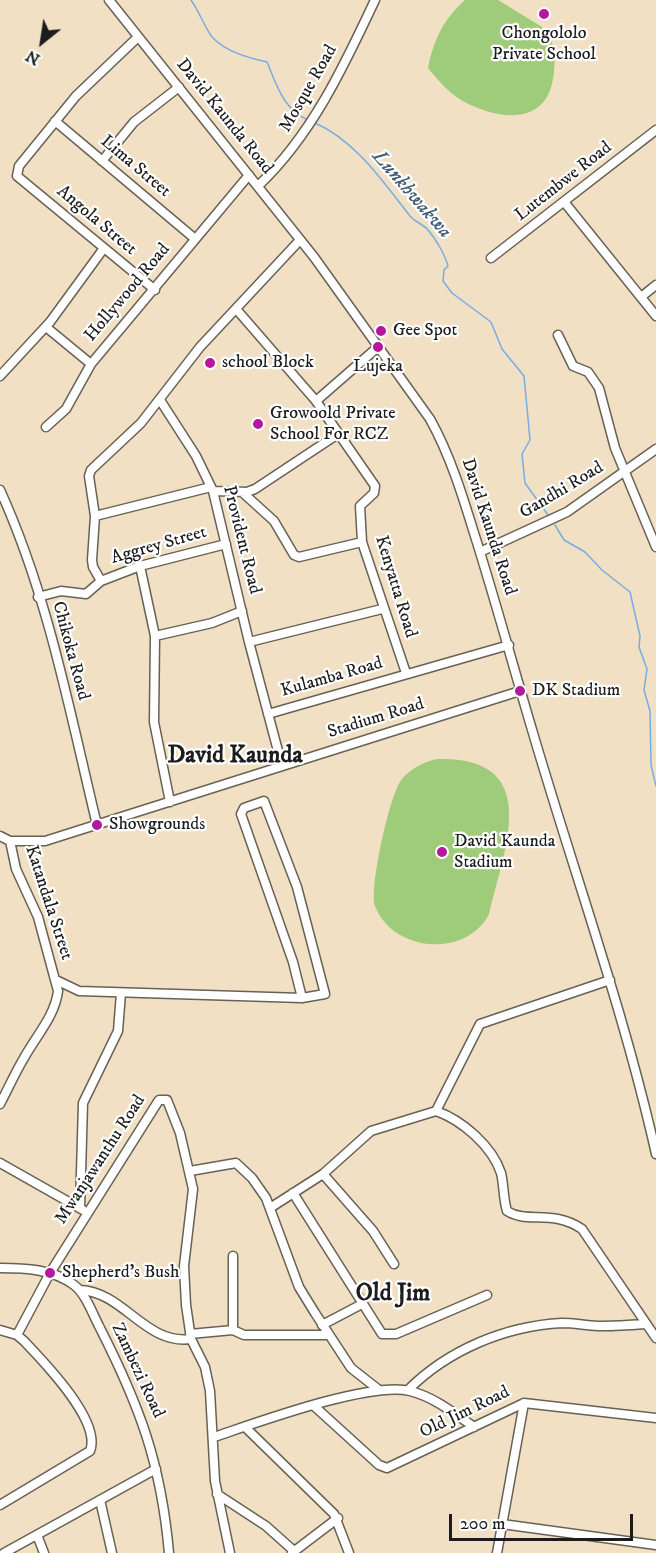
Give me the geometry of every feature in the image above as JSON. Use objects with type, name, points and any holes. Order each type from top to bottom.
[{"type":"street","name":"David Kaunda Road","points":[[109,0],[300,240],[430,419],[441,439],[509,645],[520,691],[610,981],[642,1092],[656,1154]]},
{"type":"street","name":"Mosque Road","points":[[258,186],[290,154],[308,128],[375,0]]},
{"type":"street","points":[[55,122],[83,88],[138,37]]},
{"type":"street","points":[[102,161],[134,122],[179,87]]},
{"type":"street","name":"Lima Street","points":[[55,122],[194,238]]},
{"type":"street","name":"Angola Street","points":[[55,122],[19,166],[17,176],[155,290]]},
{"type":"street","name":"Lutembwe Road","points":[[491,258],[565,203],[656,130]]},
{"type":"street","name":"Hollywood Road","points":[[46,327],[91,364],[249,175]]},
{"type":"street","points":[[565,203],[656,316]]},
{"type":"street","points":[[101,580],[93,567],[95,516],[90,473],[119,446],[160,400],[200,347],[300,240]]},
{"type":"street","points":[[0,376],[46,327],[104,248]]},
{"type":"street","points":[[641,297],[656,285]]},
{"type":"street","name":"Kenyatta Road","points":[[237,310],[316,401],[375,486],[374,493],[360,506],[362,542],[382,609],[406,674]]},
{"type":"street","points":[[558,335],[573,366],[588,372],[599,388],[615,448],[656,547]]},
{"type":"street","points":[[316,401],[378,347]]},
{"type":"street","points":[[46,427],[66,409],[91,364]]},
{"type":"street","name":"Provident Road","points":[[160,400],[196,456],[212,489],[282,766]]},
{"type":"street","points":[[95,516],[212,489],[242,492],[255,489],[338,434]]},
{"type":"street","name":"Gandhi Road","points":[[480,552],[549,523],[626,472],[656,449]]},
{"type":"street","name":"Chikoka Road","points":[[0,490],[38,597],[72,720],[97,825]]},
{"type":"street","points":[[242,492],[274,521],[294,555],[298,557],[362,542]]},
{"type":"street","name":"Aggrey Street","points":[[38,597],[61,591],[86,594],[101,580],[140,566],[226,544]]},
{"type":"street","points":[[140,566],[155,636],[154,722],[170,802]]},
{"type":"street","points":[[249,642],[382,609]]},
{"type":"street","points":[[155,636],[212,623],[242,611]]},
{"type":"street","name":"Kulamba Road","points":[[268,714],[509,645]]},
{"type":"street","name":"Stadium Road","points":[[0,836],[10,841],[45,841],[520,691]]},
{"type":"street","points":[[56,980],[79,991],[302,998],[322,996],[326,990],[297,887],[264,801],[244,808],[241,814],[293,962],[302,998]]},
{"type":"street","name":"Katandala Street","points":[[0,1104],[57,999],[56,980],[38,917],[16,869],[10,841]]},
{"type":"street","points":[[433,1112],[480,1024],[610,981]]},
{"type":"street","points":[[83,1210],[83,1103],[118,1031],[121,993]]},
{"type":"street","name":"Mwanjawanthu Road","points":[[17,1335],[83,1210],[161,1098],[167,1100],[172,1107],[190,1171],[193,1200],[184,1266],[191,1336],[205,1367],[214,1437],[217,1494],[230,1553]]},
{"type":"street","points":[[270,1208],[323,1174],[371,1131],[433,1112],[468,1129],[496,1161],[506,1192],[507,1211],[524,1216],[556,1217],[569,1220],[582,1229],[656,1338]]},
{"type":"street","points":[[0,1162],[83,1210]]},
{"type":"street","points":[[190,1171],[236,1163],[252,1178],[270,1208],[299,1287],[351,1368],[380,1390]]},
{"type":"street","points":[[323,1174],[373,1231],[394,1264]]},
{"type":"street","points":[[293,1193],[379,1331],[388,1335],[422,1324],[487,1295]]},
{"type":"street","points":[[232,1330],[233,1256]]},
{"type":"street","points":[[0,1268],[28,1269],[63,1278],[80,1290],[98,1293],[157,1334],[176,1340],[232,1330],[244,1335],[328,1335]]},
{"type":"street","name":"Zambezi Road","points":[[80,1290],[123,1371],[147,1432],[156,1469],[169,1553]]},
{"type":"street","points":[[322,1325],[362,1304]]},
{"type":"street","points":[[408,1390],[433,1368],[454,1356],[483,1341],[519,1328],[563,1323],[603,1326],[645,1324]]},
{"type":"street","points":[[0,1330],[17,1335],[66,1386],[83,1417],[92,1447],[71,1463],[0,1505]]},
{"type":"street","points":[[214,1437],[313,1406],[380,1390],[408,1390],[431,1399],[474,1427]]},
{"type":"street","points":[[497,1553],[524,1403]]},
{"type":"street","name":"Old Jim Road","points":[[313,1406],[379,1465],[387,1468],[524,1403],[656,1418]]},
{"type":"street","points":[[245,1427],[338,1518],[349,1553]]},
{"type":"street","points":[[4,1553],[156,1469]]},
{"type":"street","points":[[217,1494],[266,1526],[293,1552],[338,1518]]},
{"type":"street","points":[[100,1500],[112,1553]]},
{"type":"street","points":[[502,1524],[656,1545]]},
{"type":"street","points":[[37,1535],[44,1553]]},
{"type":"green space","points":[[465,0],[498,0],[547,30],[555,60],[554,73],[548,95],[540,106],[516,115],[488,112],[456,97],[428,68],[440,31]]},
{"type":"green space","name":"David Kaunda Stadium","points":[[437,759],[471,762],[493,773],[505,790],[509,811],[508,836],[489,914],[479,928],[464,938],[448,943],[430,944],[413,941],[397,933],[384,922],[375,906],[374,896],[382,841],[397,787],[402,779],[414,769]]},
{"type":"waterway","name":"Lunkhwakwa","points":[[191,0],[209,33],[224,47],[238,54],[267,62],[287,104],[308,120]]},
{"type":"waterway","name":"Lunkhwakwa","points":[[315,123],[330,131],[356,151],[410,216],[428,230],[440,247],[448,266],[444,270],[443,281],[452,293],[491,322],[502,349],[524,376],[530,440],[522,454],[525,483],[548,515]]},
{"type":"waterway","name":"Lunkhwakwa","points":[[555,525],[564,540],[585,552],[602,570],[630,592],[640,636],[639,647],[647,669],[644,690],[650,711],[651,765],[656,786]]},
{"type":"place","name":"Chongololo Private School","points":[[544,14]]},
{"type":"place","name":"Gee Spot","points":[[381,331]]},
{"type":"place","name":"Lujeka","points":[[378,347]]},
{"type":"place","name":"school Block","points":[[210,363]]},
{"type":"place","name":"Growoold Private School For RCZ","points":[[258,424]]},
{"type":"place","name":"DK Stadium","points":[[520,691]]},
{"type":"place","name":"Showgrounds","points":[[97,825]]},
{"type":"place","name":"David Kaunda Stadium","points":[[442,852]]},
{"type":"place","name":"Shepherd's Bush","points":[[50,1273]]},
{"type":"district","name":"David Kaunda","points":[[235,757]]},
{"type":"district","name":"Old Jim","points":[[393,1295]]}]
